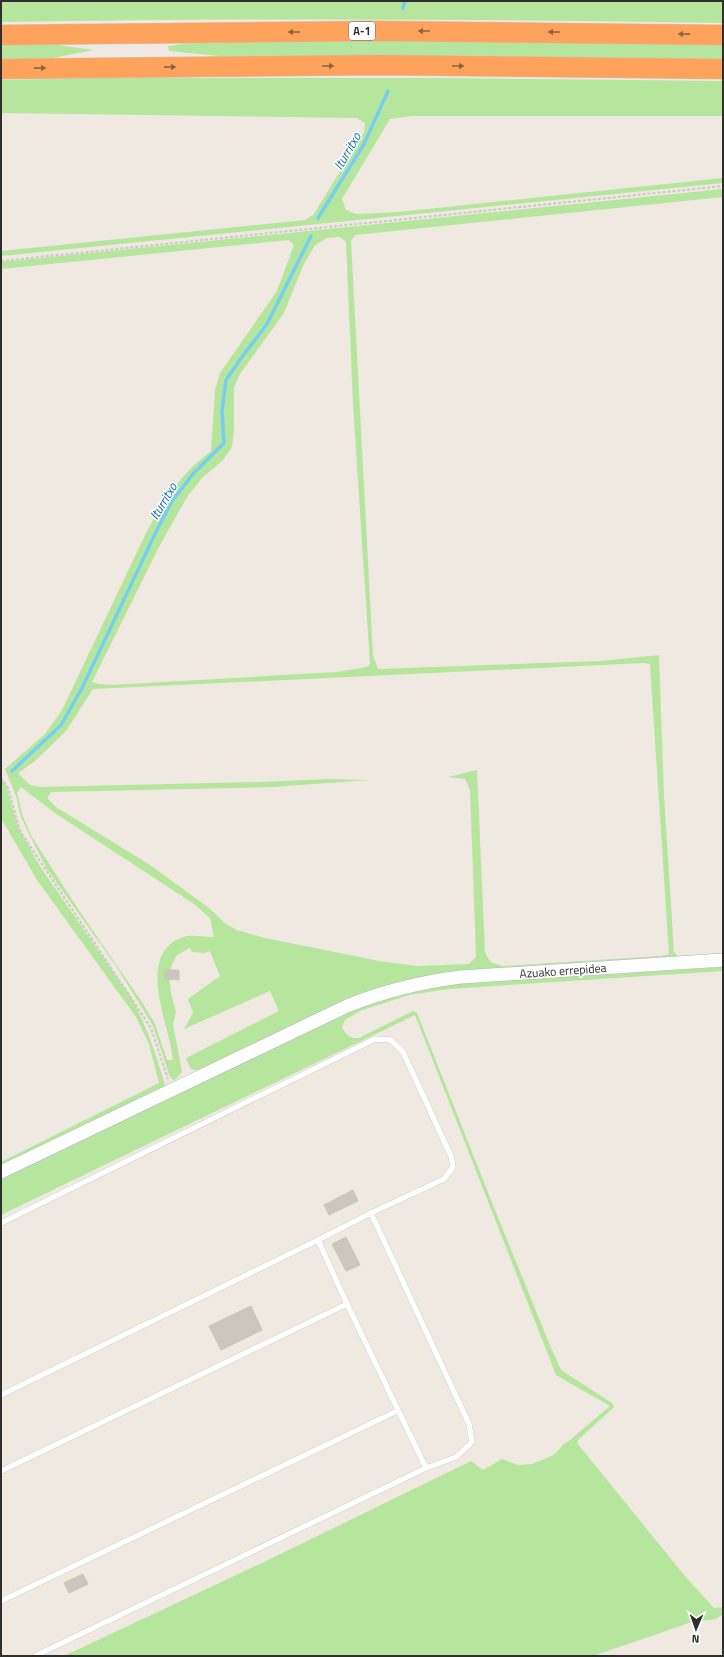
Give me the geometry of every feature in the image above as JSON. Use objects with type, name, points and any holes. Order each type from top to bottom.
[{"type":"highway","name":"A-1","points":[[1,35],[386,31],[723,35]]},
{"type":"highway","points":[[1,69],[371,65],[723,69]]},
{"type":"street","name":"Azuako errepidea","points":[[1,1172],[347,1006],[375,995],[404,987],[460,977],[723,960]]},
{"type":"lane","points":[[1,1223],[375,1039],[391,1040],[403,1052],[450,1156],[453,1167],[444,1179],[371,1213],[1,1395]]},
{"type":"lane","points":[[35,1656],[426,1468],[456,1457],[472,1442],[469,1424],[371,1213]]},
{"type":"lane","points":[[318,1240],[397,1411],[426,1468]]},
{"type":"lane","points":[[1,1471],[347,1304]]},
{"type":"lane","points":[[1,1601],[397,1411]]},
{"type":"path","points":[[1,261],[723,186]]},
{"type":"path","points":[[1,778],[8,788],[20,830],[151,1028],[171,1090]]},
{"type":"green space","points":[[1,1],[723,1],[723,23],[362,20],[1,22]]},
{"type":"green space","points":[[220,39],[723,43],[723,60],[229,57],[169,51],[168,46]]},
{"type":"green space","points":[[43,43],[94,50],[43,60],[1,61],[1,44]]},
{"type":"green space","points":[[103,78],[432,78],[723,81],[723,116],[411,116],[390,119],[342,199],[346,210],[356,214],[399,212],[723,178],[723,183],[1,256],[1,251],[305,220],[314,214],[364,132],[365,123],[357,118],[1,113],[1,80]]},
{"type":"green space","points":[[723,189],[723,197],[355,235],[351,241],[373,656],[378,669],[601,661],[659,655],[664,796],[674,952],[678,956],[723,953],[723,957],[418,979],[198,1071],[191,1069],[186,1058],[279,1011],[270,991],[184,1029],[193,1013],[188,999],[220,976],[210,951],[204,953],[192,952],[190,948],[177,955],[172,964],[169,976],[171,994],[176,1012],[173,1024],[182,1072],[174,1081],[170,1077],[153,1026],[116,966],[47,869],[21,817],[16,796],[5,769],[45,734],[62,710],[147,531],[167,495],[192,467],[211,451],[215,390],[220,373],[277,291],[294,245],[289,240],[1,269],[1,262]],"holes":[[[340,237],[346,242],[353,404],[370,664],[367,667],[337,672],[111,685],[92,682],[159,547],[187,497],[202,478],[223,460],[232,447],[234,431],[234,387],[240,374],[284,313],[303,266],[315,245],[327,238]],[[644,663],[650,664],[669,954],[661,956],[503,966],[490,962],[485,952],[477,770],[448,777],[465,779],[470,790],[476,957],[469,964],[417,966],[379,961],[265,938],[237,930],[226,924],[209,908],[150,865],[56,807],[47,798],[51,792],[273,787],[369,780],[328,779],[40,787],[30,785],[18,773],[35,761],[66,731],[93,689]],[[21,787],[55,813],[194,904],[210,918],[214,937],[183,937],[168,946],[160,959],[158,992],[171,1045],[173,1060],[167,1060],[155,1024],[142,1002],[82,915],[32,837],[23,817],[17,793]]]},
{"type":"green space","points":[[1,777],[6,785],[18,827],[41,868],[132,999],[151,1041],[165,1085],[162,1088],[1,1166],[1,1162],[159,1083],[149,1044],[136,1017],[37,880],[1,818]]},
{"type":"green space","points":[[723,967],[723,971],[449,989],[409,995],[360,1011],[345,1020],[342,1027],[349,1036],[359,1038],[413,1011],[417,1013],[493,1205],[561,1370],[612,1403],[614,1407],[579,1439],[577,1443],[684,1575],[714,1608],[723,1607],[723,1614],[716,1619],[692,1622],[593,1656],[64,1656],[262,1563],[471,1461],[483,1470],[502,1459],[518,1465],[532,1464],[554,1455],[564,1444],[610,1406],[556,1375],[415,1015],[1,1215],[1,1178],[367,1003],[447,984]]},
{"type":"building","points":[[165,970],[179,970],[179,980],[165,979]]},
{"type":"building","points":[[353,1190],[358,1201],[329,1215],[324,1205]]},
{"type":"building","points":[[346,1237],[360,1265],[346,1271],[332,1244]]},
{"type":"building","points":[[251,1306],[262,1330],[221,1350],[209,1326]]},
{"type":"building","points":[[83,1574],[88,1584],[69,1593],[64,1583]]},
{"type":"waterway","name":"Iturritxo","points":[[403,8],[405,1]]},
{"type":"waterway","name":"Iturritxo","points":[[318,218],[364,144],[388,91]]},
{"type":"waterway","name":"Iturritxo","points":[[12,771],[61,725],[82,688],[172,501],[193,474],[224,443],[222,411],[226,380],[267,324],[311,236]]}]
